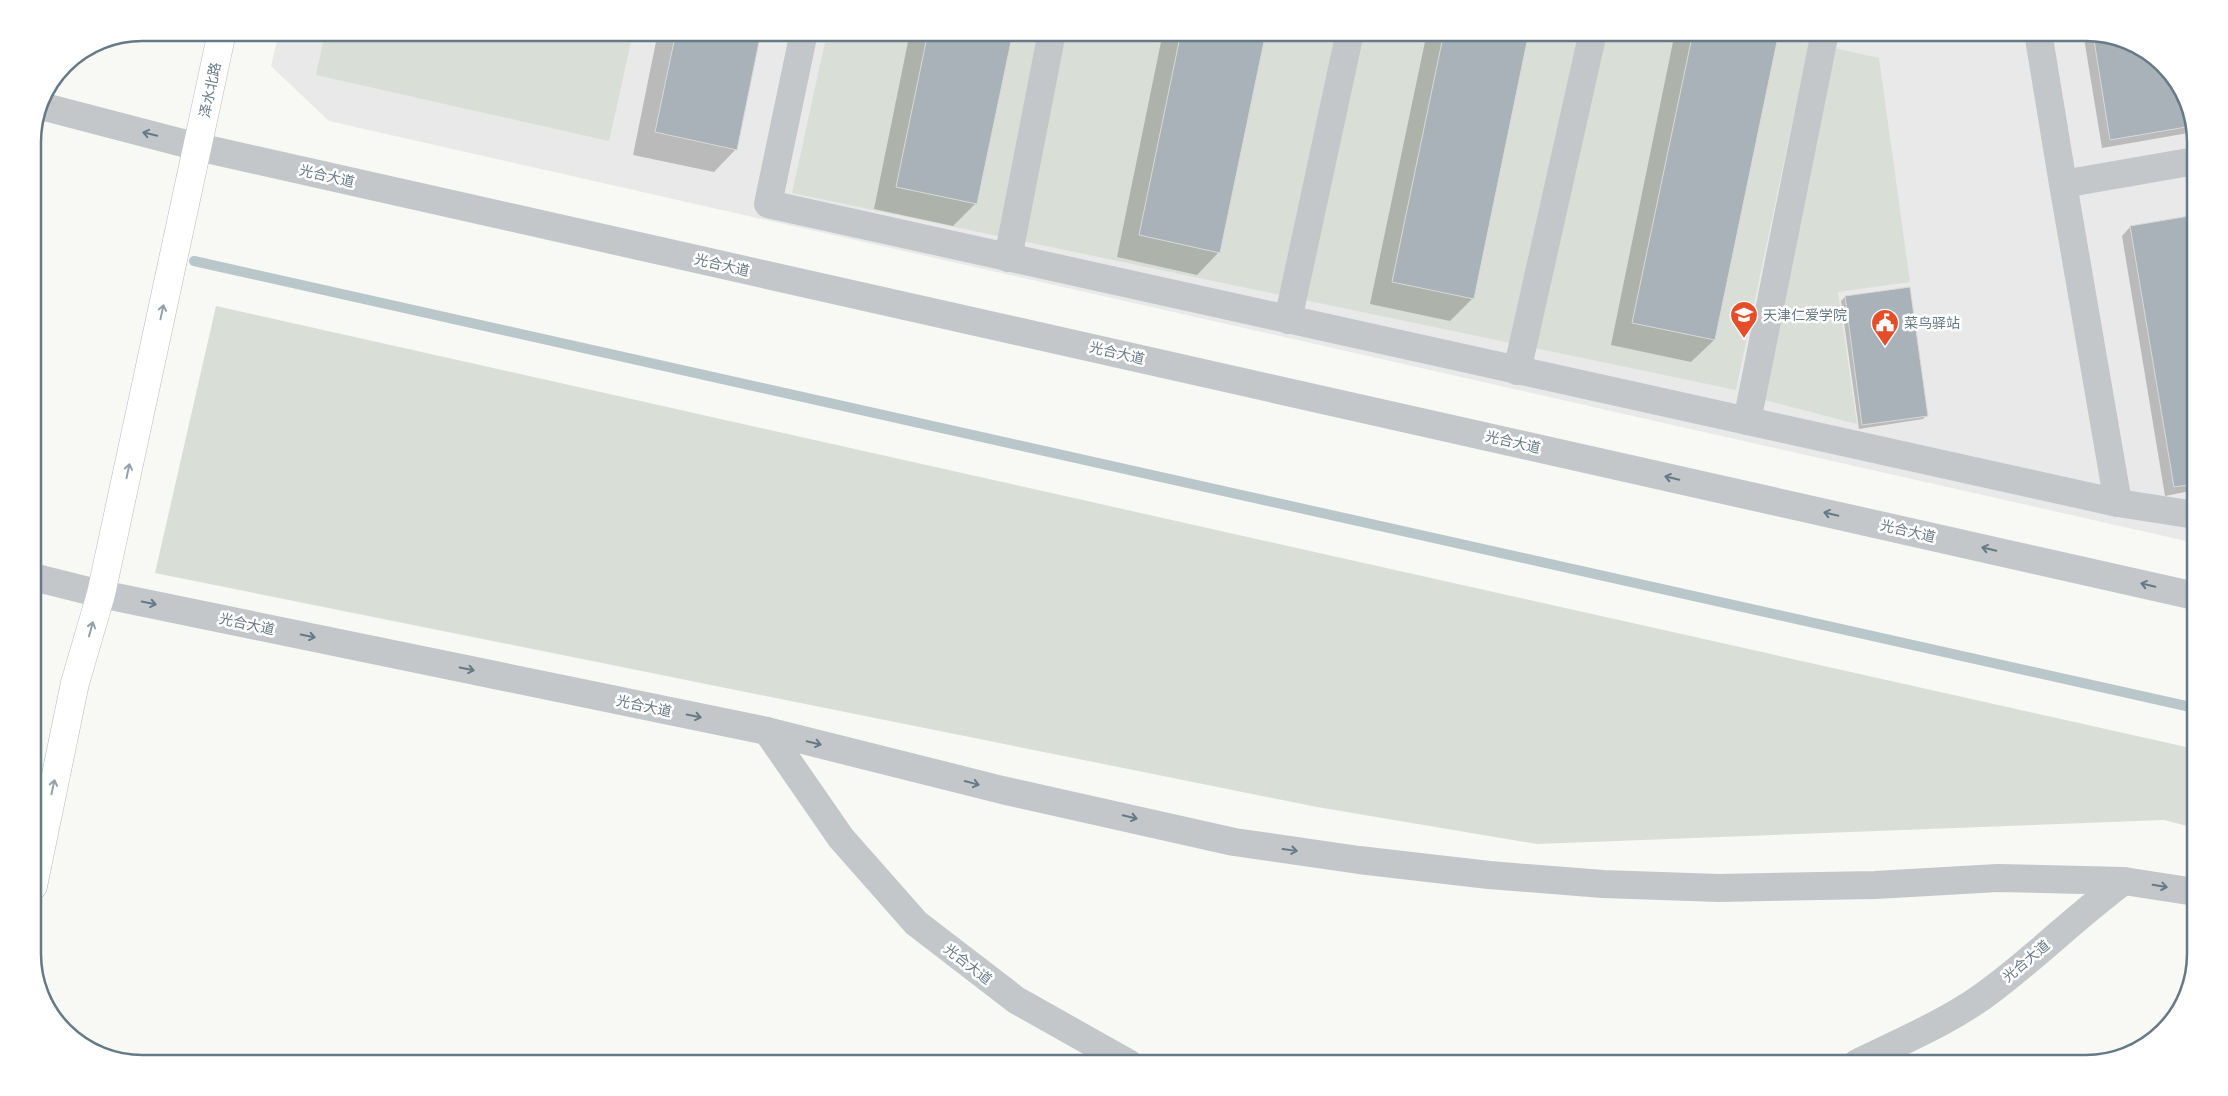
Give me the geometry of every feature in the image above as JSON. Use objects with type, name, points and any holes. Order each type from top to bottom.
[{"type":"main road","name":"泽水北路","points":[[41,847],[75,683],[101,594],[220,41]]},
{"type":"street","points":[[802,41],[768,204],[2118,503],[2187,514]]},
{"type":"street","points":[[1008,258],[1050,41]]},
{"type":"street","points":[[1288,320],[1348,41]]},
{"type":"street","points":[[1517,370],[1591,41]]},
{"type":"street","points":[[1746,421],[1823,41]]},
{"type":"street","points":[[2039,41],[2118,503]]},
{"type":"street","name":"光合大道","points":[[48,108],[198,147],[2187,594]]},
{"type":"street","points":[[2063,184],[2187,162]]},
{"type":"street","name":"光合大道","points":[[41,579],[101,594],[767,731],[841,838],[916,924],[1016,1000],[1112,1055]]},
{"type":"street","points":[[767,731],[1002,790],[1234,842],[1489,875],[1603,884],[1718,888],[1875,885],[1998,878],[2124,880],[2187,890]]},
{"type":"street","name":"光合大道","points":[[1875,1055],[1933,1026],[1993,989],[2095,902],[2124,880]]},
{"type":"shaded area","name":"天津仁爱学院","points":[[277,41],[2085,41],[2105,43],[2142,58],[2162,76],[2176,98],[2185,123],[2187,136],[2187,541],[329,121],[271,66]]},
{"type":"shaded area","points":[[323,41],[631,41],[609,141],[316,75]]},
{"type":"shaded area","points":[[825,41],[1809,41],[1736,390],[792,193]]},
{"type":"shaded area","points":[[1835,48],[1879,58],[1910,282],[1838,292],[1857,424],[1765,400]]},
{"type":"shaded area","points":[[216,306],[2187,747],[2187,826],[2164,820],[1537,844],[1317,807],[155,573]]},
{"type":"building","points":[[674,41],[759,41],[737,150],[655,132]]},
{"type":"building","points":[[926,41],[1011,41],[977,204],[896,187]]},
{"type":"building","points":[[1179,41],[1264,41],[1220,253],[1139,235]]},
{"type":"building","points":[[1442,41],[1527,41],[1474,299],[1392,282]]},
{"type":"building","points":[[1691,41],[1777,41],[1715,340],[1632,323]]},
{"type":"building","points":[[2094,42],[2105,43],[2130,52],[2152,66],[2170,86],[2185,123],[2186,127],[2110,140]]},
{"type":"building","points":[[2187,216],[2187,485],[2174,487],[2130,226]]},
{"type":"building","name":"菜鸟驿站","points":[[1910,287],[1928,416],[1862,425],[1845,296]]},
{"type":"waterway","points":[[194,261],[2187,706]]},
{"type":"place","name":"天津仁爱学院","points":[[1744,339]]},
{"type":"place","name":"菜鸟驿站","points":[[1885,347]]}]
